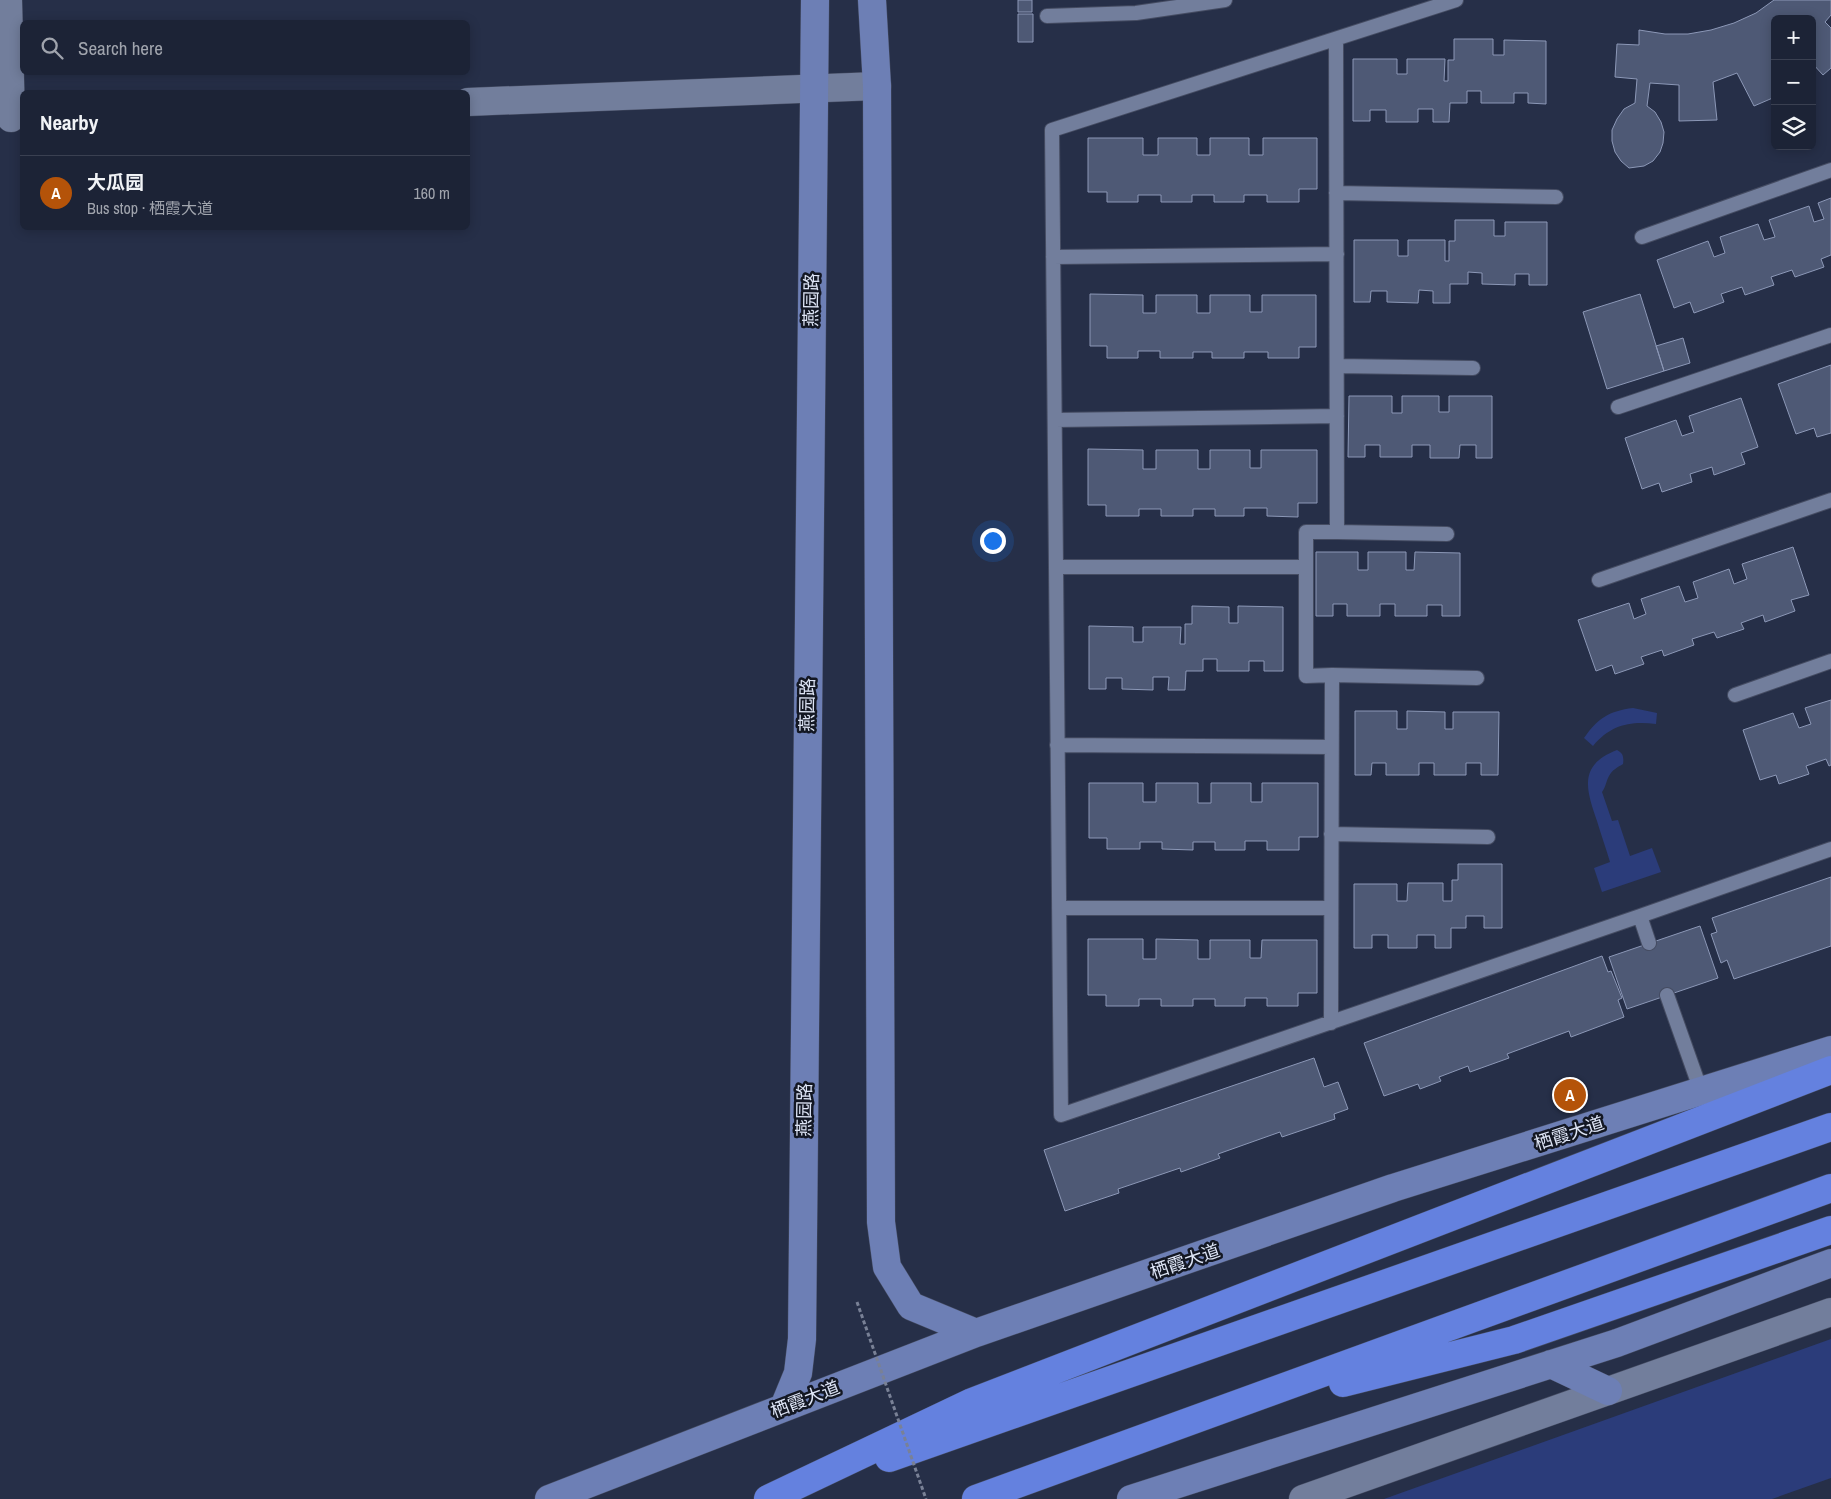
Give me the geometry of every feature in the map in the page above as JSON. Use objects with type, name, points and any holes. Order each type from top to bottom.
[{"type":"highway","points":[[768,1499],[972,1402],[1831,1070]]},
{"type":"highway","points":[[774,1499],[1831,1127]]},
{"type":"highway","points":[[976,1499],[1831,1188]]},
{"type":"highway","points":[[1205,1417],[1514,1340],[1831,1230]]},
{"type":"main road","name":"燕园路","points":[[784,1407],[798,1373],[802,1339],[815,0]]},
{"type":"main road","points":[[872,0],[877,86],[881,1222],[887,1267],[911,1306],[976,1333]]},
{"type":"main road","name":"栖霞大道","points":[[549,1499],[976,1333],[1393,1188],[1831,1050]]},
{"type":"main road","points":[[1131,1499],[1617,1343],[1831,1264]]},
{"type":"main road","points":[[1551,1364],[1608,1391]]},
{"type":"street","points":[[8,0],[11,118]]},
{"type":"street","points":[[470,102],[877,86]]},
{"type":"street","points":[[1302,1499],[1831,1312]]},
{"type":"lane","points":[[1047,16],[1136,13],[1225,0]]},
{"type":"lane","points":[[1456,0],[1052,130],[1061,1115],[1831,849]]},
{"type":"lane","points":[[1336,38],[1337,532]]},
{"type":"lane","points":[[1642,237],[1831,170]]},
{"type":"lane","points":[[1336,194],[1556,197]]},
{"type":"lane","points":[[1053,257],[1337,254]]},
{"type":"lane","points":[[1618,407],[1831,334]]},
{"type":"lane","points":[[1337,366],[1473,368]]},
{"type":"lane","points":[[1055,420],[1337,416]]},
{"type":"lane","points":[[1599,580],[1831,500]]},
{"type":"lane","points":[[1448,534],[1306,532],[1306,676],[1477,678]]},
{"type":"lane","points":[[1056,567],[1306,567]]},
{"type":"lane","points":[[1736,695],[1831,661]]},
{"type":"lane","points":[[1331,1022],[1332,676]]},
{"type":"lane","points":[[1058,745],[1331,747]]},
{"type":"lane","points":[[1331,834],[1488,837]]},
{"type":"lane","points":[[1059,908],[1331,908]]},
{"type":"lane","points":[[1640,916],[1649,943]]},
{"type":"lane","points":[[1667,995],[1701,1091]]},
{"type":"path","points":[[857,1302],[926,1499]]},
{"type":"shaded area","points":[[1633,708],[1657,713],[1656,724],[1637,723],[1621,726],[1607,733],[1593,746],[1584,738],[1594,725],[1605,717],[1617,711]]},
{"type":"shaded area","points":[[1617,750],[1623,756],[1623,764],[1610,774],[1602,792],[1612,821],[1618,820],[1630,856],[1652,848],[1661,872],[1602,892],[1594,868],[1610,862],[1590,799],[1588,779],[1596,763],[1604,756]]},
{"type":"shaded area","points":[[1831,1339],[1831,1478],[1772,1499],[1384,1499]]},
{"type":"building","points":[[1018,0],[1032,0],[1032,12],[1018,12]]},
{"type":"building","points":[[1774,0],[1831,0],[1831,15],[1825,22],[1831,28],[1831,68],[1823,75],[1816,67],[1816,15],[1771,15],[1771,99],[1754,106],[1737,73],[1713,82],[1717,120],[1679,121],[1679,85],[1650,83],[1647,106],[1655,112],[1661,122],[1664,132],[1663,143],[1660,152],[1653,161],[1644,166],[1629,168],[1615,152],[1612,130],[1624,109],[1635,103],[1637,79],[1615,77],[1617,44],[1639,45],[1639,30],[1665,34],[1688,34],[1734,23],[1756,13]]},
{"type":"building","points":[[1018,14],[1033,14],[1033,42],[1018,42]]},
{"type":"building","points":[[1454,39],[1493,39],[1493,55],[1504,55],[1504,40],[1546,41],[1546,104],[1528,103],[1528,93],[1514,93],[1514,103],[1481,103],[1481,91],[1467,91],[1467,103],[1450,103],[1449,122],[1433,122],[1433,109],[1418,109],[1418,122],[1386,122],[1386,110],[1370,110],[1370,121],[1353,121],[1353,59],[1397,59],[1397,74],[1407,74],[1407,59],[1445,59],[1444,81],[1448,81],[1448,60],[1454,60]]},
{"type":"building","points":[[1088,138],[1143,138],[1143,155],[1158,155],[1158,138],[1197,138],[1197,155],[1210,155],[1210,138],[1249,138],[1249,155],[1263,155],[1263,138],[1317,138],[1317,189],[1299,189],[1299,202],[1267,202],[1267,195],[1244,195],[1244,202],[1214,202],[1214,195],[1192,195],[1192,202],[1161,202],[1161,195],[1138,195],[1138,202],[1107,202],[1107,192],[1088,192]]},
{"type":"building","points":[[1831,198],[1831,255],[1821,259],[1824,267],[1795,277],[1792,270],[1771,277],[1774,285],[1745,295],[1742,287],[1721,294],[1724,302],[1694,313],[1690,302],[1674,308],[1657,260],[1708,241],[1714,257],[1725,253],[1720,237],[1758,224],[1764,240],[1775,237],[1769,220],[1809,206],[1814,222],[1824,219],[1818,203]]},
{"type":"building","points":[[1455,220],[1494,220],[1494,236],[1505,236],[1505,222],[1547,222],[1547,285],[1529,285],[1529,274],[1515,274],[1515,285],[1482,284],[1482,273],[1468,272],[1468,284],[1450,284],[1450,303],[1433,303],[1433,291],[1419,290],[1418,303],[1387,302],[1387,291],[1371,291],[1370,302],[1354,302],[1354,240],[1398,240],[1398,256],[1408,256],[1408,240],[1445,240],[1445,261],[1449,261],[1449,241],[1455,241]]},
{"type":"building","points":[[1090,294],[1143,295],[1143,313],[1156,313],[1156,295],[1197,295],[1197,313],[1210,313],[1210,295],[1250,295],[1250,312],[1262,312],[1262,295],[1316,295],[1316,347],[1299,347],[1299,358],[1268,358],[1268,352],[1244,352],[1244,358],[1212,358],[1212,352],[1193,352],[1193,358],[1160,358],[1160,351],[1138,351],[1138,358],[1107,358],[1107,346],[1090,346]]},
{"type":"building","points":[[1640,294],[1664,371],[1607,389],[1583,312]]},
{"type":"building","points":[[1683,338],[1690,363],[1664,371],[1656,346]]},
{"type":"building","points":[[1831,365],[1831,433],[1817,437],[1814,428],[1796,434],[1778,384]]},
{"type":"building","points":[[1349,396],[1392,396],[1392,413],[1402,413],[1402,396],[1439,396],[1439,412],[1449,412],[1449,396],[1492,396],[1492,458],[1476,458],[1476,445],[1460,445],[1459,458],[1430,458],[1430,445],[1412,445],[1412,457],[1380,457],[1380,445],[1365,445],[1365,457],[1348,457]]},
{"type":"building","points":[[1741,398],[1758,447],[1741,453],[1745,464],[1714,475],[1712,467],[1690,474],[1692,482],[1662,492],[1659,483],[1642,489],[1625,438],[1676,420],[1682,436],[1694,432],[1689,416]]},
{"type":"building","points":[[1088,449],[1143,450],[1143,469],[1156,469],[1156,450],[1198,450],[1198,469],[1210,469],[1210,450],[1250,450],[1250,468],[1261,468],[1261,450],[1317,450],[1317,503],[1298,503],[1298,517],[1267,516],[1267,508],[1244,508],[1244,516],[1215,516],[1215,509],[1193,509],[1193,516],[1161,516],[1161,509],[1139,509],[1139,516],[1106,516],[1106,505],[1088,505]]},
{"type":"building","points":[[1793,547],[1809,595],[1791,600],[1795,611],[1765,622],[1763,615],[1741,623],[1744,629],[1717,638],[1714,632],[1692,639],[1694,645],[1664,656],[1662,650],[1641,657],[1644,664],[1615,674],[1612,665],[1596,671],[1578,620],[1629,603],[1634,619],[1646,614],[1641,599],[1679,586],[1685,602],[1698,598],[1693,582],[1729,569],[1734,584],[1747,579],[1742,564]]},
{"type":"building","points":[[1316,552],[1358,552],[1358,570],[1368,570],[1368,552],[1406,552],[1406,570],[1414,570],[1415,552],[1460,553],[1460,616],[1442,616],[1442,605],[1427,605],[1427,616],[1395,616],[1395,604],[1380,604],[1380,616],[1347,616],[1347,604],[1333,604],[1333,616],[1316,616]]},
{"type":"building","points":[[1192,606],[1229,607],[1229,623],[1238,623],[1238,606],[1283,607],[1283,671],[1264,671],[1264,661],[1249,661],[1249,671],[1217,671],[1217,659],[1203,659],[1203,671],[1186,671],[1185,690],[1168,690],[1169,677],[1153,677],[1153,690],[1122,689],[1122,678],[1106,678],[1106,689],[1089,689],[1089,626],[1133,627],[1133,642],[1143,642],[1143,627],[1181,627],[1180,644],[1185,644],[1185,624],[1192,624]]},
{"type":"building","points":[[1831,700],[1831,765],[1829,766],[1826,759],[1806,766],[1809,774],[1779,784],[1776,775],[1760,780],[1743,730],[1793,713],[1799,728],[1811,724],[1805,708]]},
{"type":"building","points":[[1355,711],[1397,711],[1397,729],[1407,729],[1407,711],[1445,712],[1445,729],[1453,729],[1453,712],[1499,712],[1498,775],[1481,775],[1481,763],[1466,763],[1466,775],[1434,775],[1434,763],[1419,763],[1419,775],[1386,775],[1386,763],[1372,763],[1371,775],[1355,775]]},
{"type":"building","points":[[1089,783],[1143,783],[1143,802],[1156,802],[1156,783],[1198,783],[1198,803],[1211,803],[1211,783],[1251,783],[1251,802],[1262,802],[1262,783],[1318,783],[1318,837],[1299,837],[1299,850],[1267,850],[1267,841],[1245,841],[1245,850],[1215,850],[1215,842],[1193,842],[1193,850],[1162,849],[1162,842],[1140,842],[1140,849],[1107,849],[1107,838],[1089,838]]},
{"type":"building","points":[[1458,864],[1502,864],[1502,928],[1484,928],[1484,916],[1466,916],[1466,928],[1451,928],[1451,948],[1435,948],[1435,935],[1417,935],[1417,948],[1388,948],[1388,935],[1372,935],[1372,948],[1354,948],[1354,884],[1397,884],[1397,901],[1407,901],[1408,883],[1443,883],[1443,901],[1452,901],[1452,880],[1458,880]]},
{"type":"building","points":[[1831,877],[1831,946],[1734,979],[1727,960],[1721,963],[1711,934],[1717,932],[1712,918]]},
{"type":"building","points":[[1700,926],[1718,978],[1627,1009],[1609,957]]},
{"type":"building","points":[[1088,939],[1143,939],[1143,959],[1156,959],[1156,939],[1198,940],[1198,959],[1210,959],[1210,940],[1250,940],[1250,958],[1261,958],[1262,940],[1317,940],[1317,993],[1298,993],[1298,1006],[1267,1006],[1267,998],[1245,998],[1245,1006],[1215,1006],[1215,999],[1193,999],[1193,1006],[1161,1006],[1161,999],[1139,999],[1139,1006],[1106,1006],[1106,995],[1088,995]]},
{"type":"building","points":[[1602,956],[1608,972],[1611,971],[1622,998],[1618,1000],[1624,1017],[1571,1037],[1569,1031],[1507,1054],[1509,1058],[1470,1072],[1468,1066],[1439,1077],[1441,1081],[1420,1089],[1418,1084],[1384,1096],[1364,1043]]},
{"type":"building","points":[[1314,1058],[1324,1087],[1338,1082],[1348,1109],[1334,1114],[1335,1119],[1282,1137],[1280,1132],[1218,1154],[1220,1158],[1181,1172],[1180,1168],[1118,1189],[1119,1193],[1065,1211],[1044,1150]]},
{"type":"place","name":"大瓜园","points":[[1570,1095]]}]
